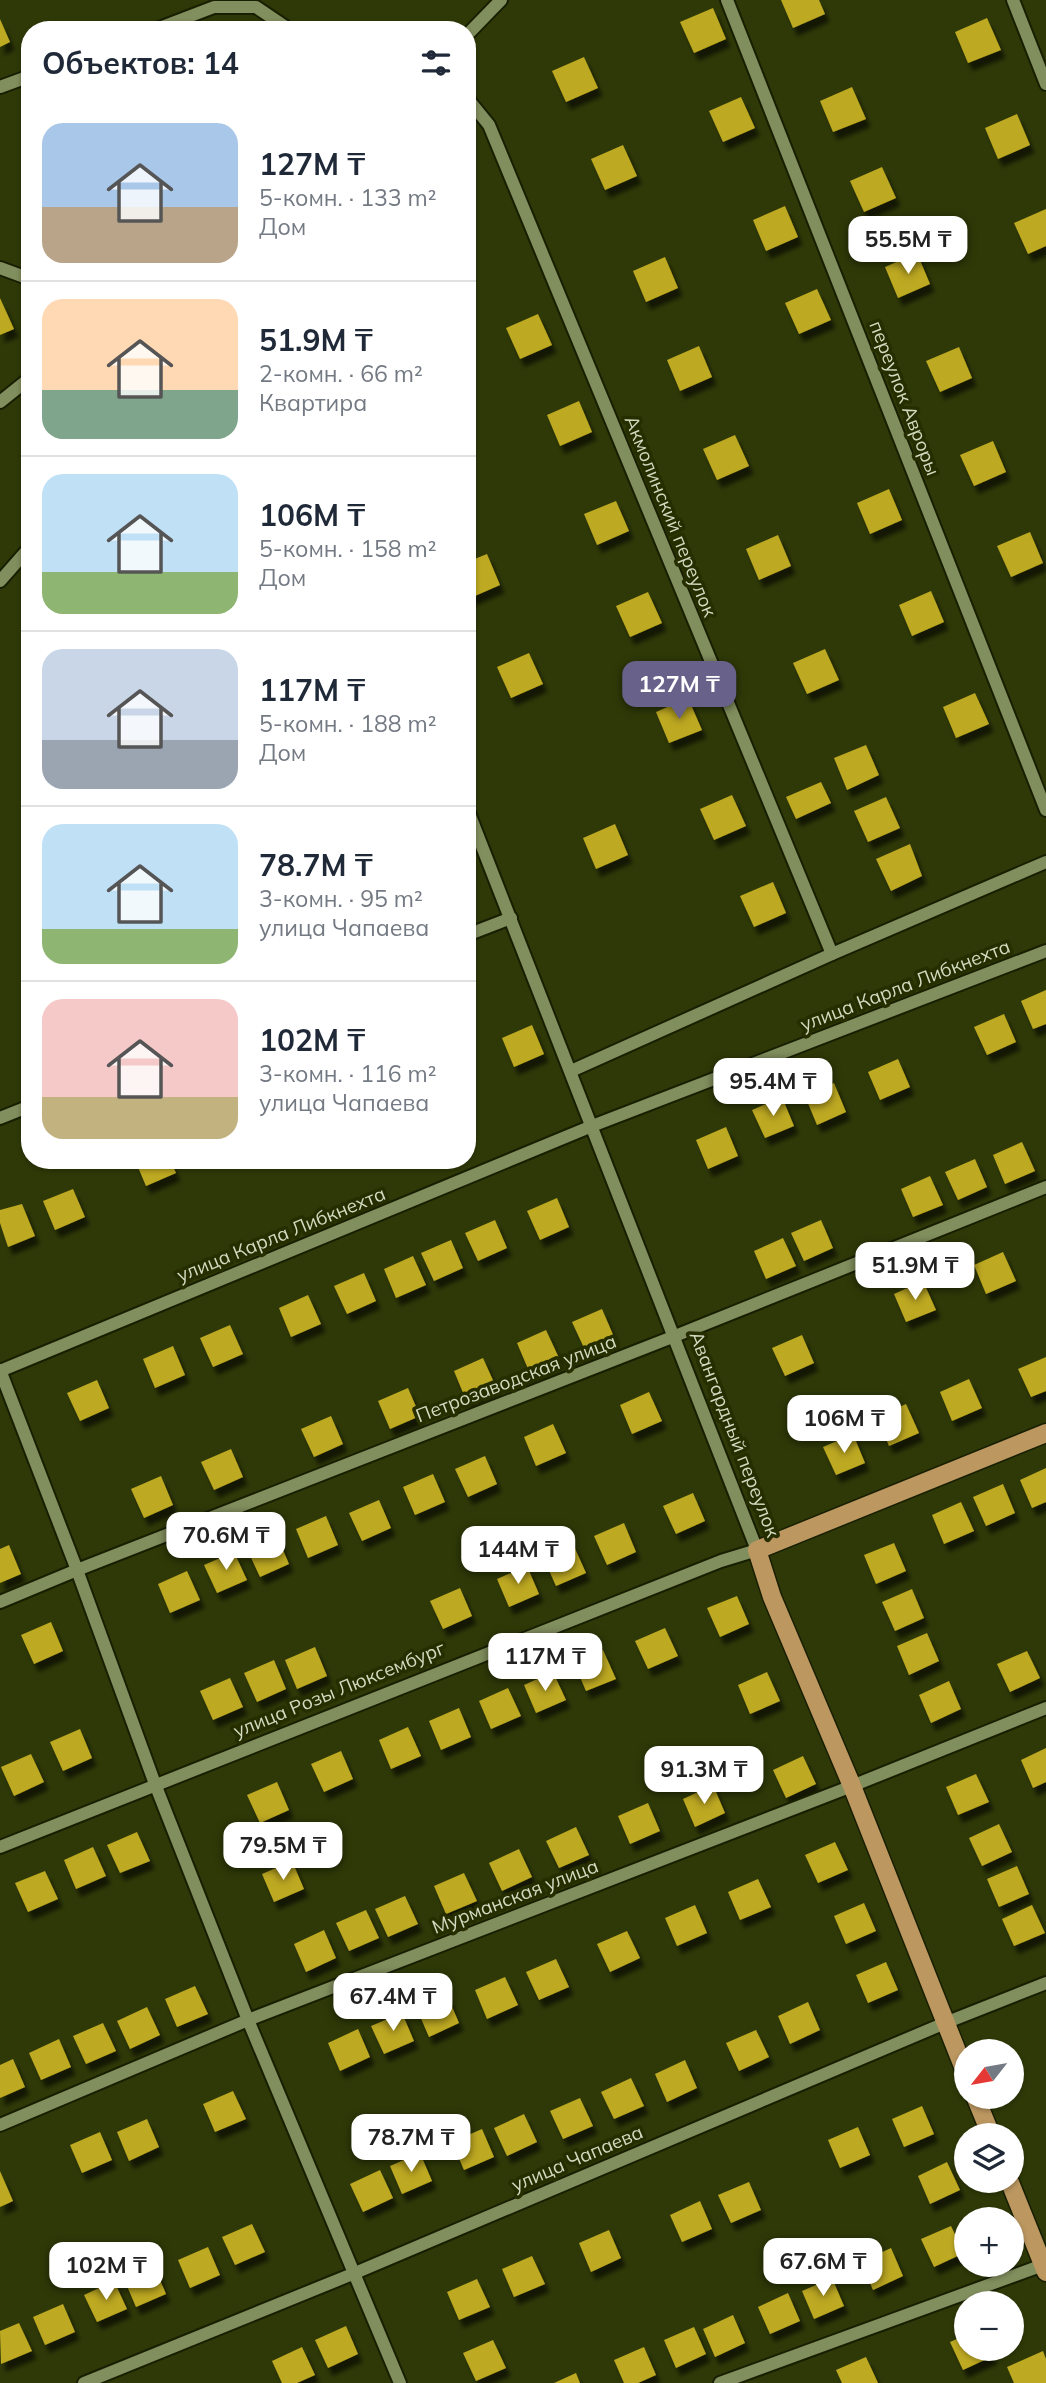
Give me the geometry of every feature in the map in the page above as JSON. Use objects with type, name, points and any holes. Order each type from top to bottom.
[{"type":"main road","name":"улица Розы Люксембург","points":[[757,1550],[1046,1433]]},
{"type":"main road","name":"Авангардный переулок","points":[[757,1550],[772,1597],[852,1786],[954,2045]]},
{"type":"main road","points":[[1015,2193],[1044,2261]]},
{"type":"street","points":[[476,26],[501,0]]},
{"type":"street","name":"переулок Авроры","points":[[727,0],[1046,810]]},
{"type":"street","points":[[1013,0],[1046,84]]},
{"type":"street","points":[[177,21],[214,7],[256,7],[277,21]]},
{"type":"street","points":[[0,88],[21,80]]},
{"type":"street","name":"Акмолинский переулок","points":[[476,109],[489,125],[832,954]]},
{"type":"street","points":[[0,268],[21,276]]},
{"type":"street","points":[[0,402],[21,385]]},
{"type":"street","points":[[0,581],[21,557]]},
{"type":"street","name":"Авангардный переулок","points":[[476,831],[757,1550]]},
{"type":"street","points":[[570,1070],[1046,862]]},
{"type":"street","points":[[476,931],[510,918]]},
{"type":"street","name":"улица Карла Либкнехта","points":[[0,1370],[593,1126],[1046,951]]},
{"type":"street","points":[[0,1118],[21,1110]]},
{"type":"street","name":"Петрозаводская улица","points":[[0,1602],[1046,1187]]},
{"type":"street","points":[[0,1370],[155,1784],[248,2020],[400,2383]]},
{"type":"street","name":"улица Розы Люксембург","points":[[0,1847],[721,1561],[757,1550]]},
{"type":"street","name":"Мурманская улица","points":[[0,2125],[248,2020],[1046,1708]]},
{"type":"street","name":"улица Чапаева","points":[[84,2383],[355,2273],[945,2023],[1046,1983]]},
{"type":"street","points":[[720,2383],[1044,2261]]},
{"type":"building","points":[[781,0],[819,0],[825,14],[793,28]]},
{"type":"building","points":[[713,8],[726,39],[694,53],[680,22]]},
{"type":"building","points":[[987,18],[1001,50],[968,63],[955,32]]},
{"type":"building","points":[[0,19],[10,42],[0,47]]},
{"type":"building","points":[[584,57],[598,88],[566,102],[552,71]]},
{"type":"building","points":[[852,87],[866,119],[833,132],[820,101]]},
{"type":"building","points":[[741,97],[755,128],[723,142],[709,111]]},
{"type":"building","points":[[1017,114],[1030,145],[998,159],[985,128]]},
{"type":"building","points":[[623,145],[637,176],[605,190],[591,159]]},
{"type":"building","points":[[882,167],[896,198],[864,212],[850,181]]},
{"type":"building","points":[[785,206],[798,237],[766,251],[753,220]]},
{"type":"building","points":[[1046,209],[1046,246],[1028,254],[1014,223]]},
{"type":"building","points":[[917,253],[930,284],[898,298],[885,267]]},
{"type":"building","points":[[665,257],[678,288],[646,302],[633,271]]},
{"type":"building","points":[[817,289],[831,320],[799,334],[785,303]]},
{"type":"building","points":[[0,298],[14,329],[0,335]]},
{"type":"building","points":[[538,314],[552,345],[520,359],[506,328]]},
{"type":"building","points":[[699,346],[712,377],[680,391],[667,360]]},
{"type":"building","points":[[959,347],[972,378],[940,392],[926,361]]},
{"type":"building","points":[[579,401],[592,432],[560,446],[547,415]]},
{"type":"building","points":[[735,435],[749,466],[717,480],[703,449]]},
{"type":"building","points":[[993,441],[1006,472],[974,486],[960,455]]},
{"type":"building","points":[[889,489],[902,520],[870,534],[857,503]]},
{"type":"building","points":[[616,501],[629,531],[597,545],[584,514]]},
{"type":"building","points":[[1030,532],[1043,563],[1011,577],[997,546]]},
{"type":"building","points":[[778,535],[791,566],[759,580],[746,549]]},
{"type":"building","points":[[487,554],[500,585],[476,596],[476,558]]},
{"type":"building","points":[[931,591],[944,622],[912,636],[899,605]]},
{"type":"building","points":[[648,592],[662,623],[630,637],[616,606]]},
{"type":"building","points":[[825,649],[839,680],[807,694],[793,663]]},
{"type":"building","points":[[529,653],[543,684],[511,698],[497,667]]},
{"type":"building","points":[[975,693],[989,724],[956,738],[943,707]]},
{"type":"building","points":[[688,698],[702,730],[669,743],[656,712]]},
{"type":"building","points":[[866,745],[879,775],[847,790],[834,758]]},
{"type":"building","points":[[821,782],[831,803],[796,819],[786,797]]},
{"type":"building","points":[[732,795],[746,826],[714,840],[700,809]]},
{"type":"building","points":[[886,797],[900,828],[868,842],[854,811]]},
{"type":"building","points":[[615,824],[628,855],[596,869],[583,838]]},
{"type":"building","points":[[910,844],[922,876],[891,891],[876,859]]},
{"type":"building","points":[[773,882],[786,913],[754,927],[740,896]]},
{"type":"building","points":[[1046,990],[1046,1024],[1033,1029],[1021,1001]]},
{"type":"building","points":[[1004,1014],[1016,1042],[987,1055],[974,1027]]},
{"type":"building","points":[[532,1025],[544,1054],[514,1067],[502,1038]]},
{"type":"building","points":[[898,1059],[910,1087],[880,1100],[868,1072]]},
{"type":"building","points":[[834,1083],[846,1112],[817,1125],[805,1096]]},
{"type":"building","points":[[782,1097],[794,1126],[765,1138],[752,1110]]},
{"type":"building","points":[[726,1127],[738,1156],[708,1169],[696,1140]]},
{"type":"building","points":[[1022,1142],[1035,1171],[1005,1184],[993,1155]]},
{"type":"building","points":[[975,1159],[987,1187],[958,1200],[945,1172]]},
{"type":"building","points":[[139,1169],[174,1169],[176,1173],[146,1186]]},
{"type":"building","points":[[930,1176],[943,1205],[913,1217],[901,1189]]},
{"type":"building","points":[[73,1189],[85,1217],[55,1230],[43,1201]]},
{"type":"building","points":[[557,1198],[569,1227],[540,1240],[527,1211]]},
{"type":"building","points":[[22,1204],[35,1236],[8,1247],[0,1223],[0,1210]]},
{"type":"building","points":[[495,1220],[507,1248],[478,1261],[465,1233]]},
{"type":"building","points":[[821,1220],[833,1248],[804,1261],[791,1233]]},
{"type":"building","points":[[783,1238],[796,1266],[766,1279],[754,1251]]},
{"type":"building","points":[[451,1240],[463,1268],[434,1281],[421,1253]]},
{"type":"building","points":[[1003,1252],[1016,1281],[986,1294],[974,1265]]},
{"type":"building","points":[[413,1256],[426,1285],[396,1298],[384,1269]]},
{"type":"building","points":[[364,1273],[376,1301],[347,1314],[334,1286]]},
{"type":"building","points":[[923,1281],[936,1310],[906,1322],[894,1294]]},
{"type":"building","points":[[308,1295],[321,1324],[291,1337],[279,1308]]},
{"type":"building","points":[[602,1309],[614,1337],[585,1350],[572,1322]]},
{"type":"building","points":[[230,1325],[243,1354],[213,1367],[200,1338]]},
{"type":"building","points":[[546,1330],[559,1358],[529,1371],[517,1343]]},
{"type":"building","points":[[802,1335],[814,1363],[785,1376],[772,1348]]},
{"type":"building","points":[[173,1346],[185,1375],[155,1388],[143,1359]]},
{"type":"building","points":[[1046,1357],[1046,1391],[1031,1397],[1018,1369]]},
{"type":"building","points":[[483,1358],[496,1387],[466,1400],[454,1371]]},
{"type":"building","points":[[969,1379],[982,1408],[952,1421],[940,1392]]},
{"type":"building","points":[[97,1380],[109,1408],[80,1421],[67,1393]]},
{"type":"building","points":[[408,1388],[420,1416],[390,1429],[378,1401]]},
{"type":"building","points":[[649,1392],[662,1421],[632,1434],[620,1405]]},
{"type":"building","points":[[906,1404],[919,1433],[889,1446],[877,1417]]},
{"type":"building","points":[[331,1416],[343,1444],[314,1457],[301,1429]]},
{"type":"building","points":[[553,1424],[566,1453],[536,1466],[524,1437]]},
{"type":"building","points":[[853,1434],[865,1463],[836,1475],[823,1447]]},
{"type":"building","points":[[231,1449],[243,1477],[214,1490],[201,1462]]},
{"type":"building","points":[[485,1456],[497,1484],[468,1497],[455,1469]]},
{"type":"building","points":[[1046,1468],[1046,1502],[1032,1508],[1020,1480]]},
{"type":"building","points":[[433,1474],[445,1502],[415,1515],[403,1487]]},
{"type":"building","points":[[161,1476],[173,1505],[144,1518],[131,1489]]},
{"type":"building","points":[[1003,1484],[1015,1513],[986,1526],[973,1497]]},
{"type":"building","points":[[693,1493],[705,1521],[676,1534],[663,1506]]},
{"type":"building","points":[[379,1500],[391,1528],[362,1541],[349,1513]]},
{"type":"building","points":[[961,1502],[974,1531],[944,1544],[932,1515]]},
{"type":"building","points":[[326,1516],[338,1545],[308,1558],[296,1529]]},
{"type":"building","points":[[624,1523],[636,1552],[607,1565],[594,1536]]},
{"type":"building","points":[[277,1536],[289,1564],[260,1577],[247,1549]]},
{"type":"building","points":[[894,1543],[906,1571],[876,1584],[864,1555]]},
{"type":"building","points":[[573,1544],[586,1573],[556,1586],[543,1557]]},
{"type":"building","points":[[9,1545],[21,1574],[0,1583],[0,1549]]},
{"type":"building","points":[[234,1552],[247,1580],[217,1593],[204,1565]]},
{"type":"building","points":[[527,1566],[539,1594],[509,1607],[497,1579]]},
{"type":"building","points":[[187,1571],[200,1600],[170,1613],[158,1584]]},
{"type":"building","points":[[460,1588],[472,1616],[443,1629],[430,1601]]},
{"type":"building","points":[[912,1589],[924,1618],[895,1631],[882,1602]]},
{"type":"building","points":[[737,1596],[749,1624],[720,1637],[707,1608]]},
{"type":"building","points":[[51,1622],[63,1651],[34,1664],[21,1635]]},
{"type":"building","points":[[665,1628],[678,1656],[648,1669],[635,1641]]},
{"type":"building","points":[[927,1633],[939,1661],[909,1675],[897,1646]]},
{"type":"building","points":[[315,1647],[327,1676],[297,1689],[285,1660]]},
{"type":"building","points":[[603,1650],[616,1679],[586,1691],[574,1663]]},
{"type":"building","points":[[1027,1651],[1040,1678],[1010,1692],[997,1664]]},
{"type":"building","points":[[274,1660],[286,1689],[257,1702],[244,1673]]},
{"type":"building","points":[[553,1672],[566,1700],[536,1713],[524,1685]]},
{"type":"building","points":[[767,1672],[780,1701],[750,1714],[738,1685]]},
{"type":"building","points":[[230,1678],[243,1707],[213,1720],[200,1691]]},
{"type":"building","points":[[949,1681],[961,1709],[931,1723],[919,1695]]},
{"type":"building","points":[[508,1688],[521,1716],[491,1729],[479,1701]]},
{"type":"building","points":[[459,1708],[471,1737],[441,1750],[429,1721]]},
{"type":"building","points":[[408,1727],[421,1756],[391,1769],[379,1740]]},
{"type":"building","points":[[80,1729],[92,1758],[63,1771],[50,1742]]},
{"type":"building","points":[[1046,1748],[1046,1782],[1033,1788],[1021,1760]]},
{"type":"building","points":[[341,1751],[353,1779],[324,1792],[311,1764]]},
{"type":"building","points":[[31,1754],[44,1782],[14,1796],[1,1767]]},
{"type":"building","points":[[803,1756],[816,1784],[786,1798],[773,1770]]},
{"type":"building","points":[[976,1774],[989,1802],[958,1815],[946,1787]]},
{"type":"building","points":[[277,1782],[289,1810],[260,1823],[247,1795]]},
{"type":"building","points":[[713,1785],[725,1813],[695,1827],[683,1799]]},
{"type":"building","points":[[648,1803],[660,1831],[630,1844],[618,1816]]},
{"type":"building","points":[[999,1824],[1012,1852],[982,1866],[969,1838]]},
{"type":"building","points":[[576,1827],[589,1855],[559,1868],[546,1841]]},
{"type":"building","points":[[137,1832],[150,1861],[120,1873],[107,1845]]},
{"type":"building","points":[[835,1842],[848,1870],[818,1883],[805,1855]]},
{"type":"building","points":[[93,1847],[106,1876],[76,1889],[64,1860]]},
{"type":"building","points":[[519,1849],[532,1877],[502,1891],[489,1863]]},
{"type":"building","points":[[292,1861],[304,1889],[274,1902],[262,1874]]},
{"type":"building","points":[[1017,1866],[1029,1894],[999,1907],[987,1879]]},
{"type":"building","points":[[45,1871],[58,1899],[28,1912],[15,1883]]},
{"type":"building","points":[[464,1873],[477,1901],[446,1914],[434,1886]]},
{"type":"building","points":[[758,1879],[771,1907],[740,1920],[728,1892]]},
{"type":"building","points":[[405,1896],[418,1924],[388,1937],[375,1909]]},
{"type":"building","points":[[864,1903],[876,1931],[846,1944],[834,1916]]},
{"type":"building","points":[[695,1905],[707,1933],[677,1946],[665,1918]]},
{"type":"building","points":[[1032,1905],[1045,1933],[1014,1946],[1002,1919]]},
{"type":"building","points":[[366,1910],[379,1938],[349,1951],[336,1923]]},
{"type":"building","points":[[324,1930],[336,1958],[306,1972],[294,1944]]},
{"type":"building","points":[[627,1931],[640,1958],[610,1972],[597,1944]]},
{"type":"building","points":[[556,1959],[569,1987],[539,2000],[526,1972]]},
{"type":"building","points":[[886,1962],[898,1990],[868,2003],[856,1975]]},
{"type":"building","points":[[505,1977],[518,2005],[487,2019],[475,1990]]},
{"type":"building","points":[[195,1986],[208,2014],[177,2027],[165,1999]]},
{"type":"building","points":[[447,1995],[459,2023],[429,2037],[417,2009]]},
{"type":"building","points":[[808,2002],[820,2030],[790,2044],[778,2016]]},
{"type":"building","points":[[147,2007],[160,2035],[130,2049],[117,2021]]},
{"type":"building","points":[[402,2013],[414,2041],[384,2054],[371,2026]]},
{"type":"building","points":[[103,2023],[116,2051],[86,2064],[73,2036]]},
{"type":"building","points":[[358,2029],[370,2057],[340,2071],[328,2043]]},
{"type":"building","points":[[756,2030],[769,2057],[739,2071],[726,2043]]},
{"type":"building","points":[[59,2039],[71,2067],[41,2080],[29,2053]]},
{"type":"building","points":[[13,2059],[25,2087],[0,2098],[0,2065]]},
{"type":"building","points":[[685,2060],[697,2088],[667,2102],[655,2074]]},
{"type":"building","points":[[631,2078],[644,2106],[614,2119],[601,2092]]},
{"type":"building","points":[[233,2091],[246,2119],[215,2132],[203,2104]]},
{"type":"building","points":[[580,2098],[593,2126],[563,2139],[550,2111]]},
{"type":"building","points":[[922,2106],[934,2134],[904,2147],[892,2119]]},
{"type":"building","points":[[524,2114],[537,2142],[507,2156],[494,2128]]},
{"type":"building","points":[[147,2119],[159,2147],[129,2161],[117,2132]]},
{"type":"building","points":[[858,2127],[870,2155],[840,2168],[828,2140]]},
{"type":"building","points":[[482,2129],[494,2157],[464,2170],[452,2142]]},
{"type":"building","points":[[100,2132],[112,2160],[82,2173],[70,2145]]},
{"type":"building","points":[[420,2153],[432,2181],[402,2194],[390,2166]]},
{"type":"building","points":[[947,2162],[954,2177],[954,2193],[930,2204],[918,2176]]},
{"type":"building","points":[[380,2170],[393,2198],[363,2212],[350,2184]]},
{"type":"building","points":[[0,2171],[13,2201],[0,2207]]},
{"type":"building","points":[[749,2182],[761,2210],[731,2223],[718,2195]]},
{"type":"building","points":[[700,2201],[712,2229],[682,2242],[670,2215]]},
{"type":"building","points":[[252,2224],[265,2252],[235,2265],[222,2237]]},
{"type":"building","points":[[951,2226],[954,2232],[954,2258],[934,2267],[921,2239]]},
{"type":"building","points":[[609,2230],[621,2258],[591,2272],[579,2243]]},
{"type":"building","points":[[208,2247],[220,2275],[190,2288],[178,2260]]},
{"type":"building","points":[[891,2248],[903,2276],[873,2290],[861,2262]]},
{"type":"building","points":[[532,2256],[545,2284],[514,2297],[502,2269]]},
{"type":"building","points":[[154,2266],[166,2294],[136,2307],[124,2279]]},
{"type":"building","points":[[832,2278],[844,2306],[814,2319],[802,2291]]},
{"type":"building","points":[[477,2279],[490,2307],[459,2320],[447,2292]]},
{"type":"building","points":[[114,2281],[127,2309],[97,2322],[84,2295]]},
{"type":"building","points":[[788,2293],[800,2321],[770,2334],[758,2307]]},
{"type":"building","points":[[63,2304],[75,2332],[45,2345],[33,2317]]},
{"type":"building","points":[[733,2315],[745,2343],[715,2357],[703,2329]]},
{"type":"building","points":[[19,2323],[32,2351],[1,2364],[0,2331]]},
{"type":"building","points":[[346,2326],[358,2354],[328,2368],[315,2340]]},
{"type":"building","points":[[694,2327],[706,2354],[676,2368],[664,2340]]},
{"type":"building","points":[[493,2340],[506,2368],[476,2381],[463,2353]]},
{"type":"building","points":[[302,2347],[315,2375],[297,2383],[282,2383],[272,2361]]},
{"type":"building","points":[[644,2347],[656,2375],[638,2383],[624,2383],[614,2360]]},
{"type":"building","points":[[1043,2351],[1046,2359],[1046,2383],[1014,2383],[1007,2367]]},
{"type":"building","points":[[866,2357],[878,2383],[842,2383],[836,2370]]},
{"type":"building","points":[[959,2361],[982,2361],[963,2370]]},
{"type":"building","points":[[576,2373],[580,2383],[554,2383]]}]
